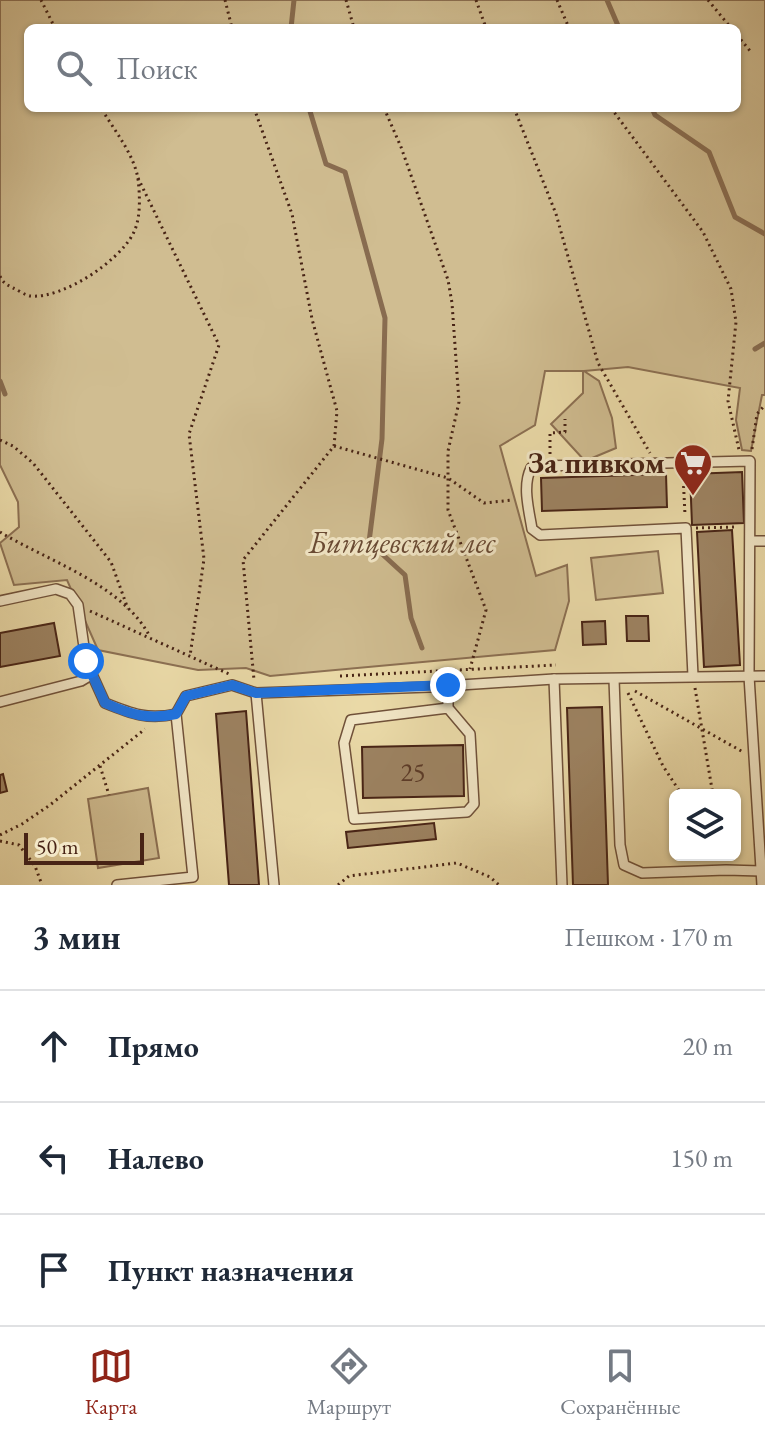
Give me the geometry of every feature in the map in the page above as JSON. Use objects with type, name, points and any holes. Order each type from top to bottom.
[{"type":"lane","points":[[693,676],[686,528],[540,535],[532,529],[527,499],[527,476],[531,468],[746,461],[751,526],[749,676],[762,885]]},
{"type":"lane","points":[[751,541],[765,541]]},
{"type":"lane","points":[[0,601],[56,589],[70,594],[78,605],[86,661],[105,703],[128,713],[152,718],[176,714]]},
{"type":"lane","points":[[0,702],[81,681],[91,675]]},
{"type":"lane","points":[[117,885],[193,877],[176,714],[186,696],[232,685],[256,693],[554,679],[765,676]]},
{"type":"lane","points":[[554,679],[562,885]]},
{"type":"lane","points":[[614,679],[620,845],[624,865],[642,873],[761,871]]},
{"type":"lane","points":[[448,685],[448,708],[470,734],[474,804],[467,812],[354,819],[344,743],[351,720],[448,708]]},
{"type":"lane","points":[[256,693],[274,885]]},
{"type":"path","points":[[41,0],[53,24]]},
{"type":"path","points":[[225,0],[231,24]]},
{"type":"path","points":[[346,0],[353,24]]},
{"type":"path","points":[[476,0],[485,24]]},
{"type":"path","points":[[557,0],[567,24]]},
{"type":"path","points":[[708,0],[728,24]]},
{"type":"path","points":[[741,40],[751,52]]},
{"type":"path","points":[[103,112],[130,155],[138,178],[219,345],[189,434],[204,559],[190,656]]},
{"type":"path","points":[[245,679],[254,681],[243,560],[334,446],[337,411],[312,319],[292,214],[255,112]]},
{"type":"path","points":[[386,112],[448,280],[452,303],[459,402],[448,451],[448,510],[486,610],[470,669]]},
{"type":"path","points":[[516,112],[556,214],[598,363],[656,463]]},
{"type":"path","points":[[614,112],[703,232],[731,289],[736,322],[728,401],[746,461]]},
{"type":"path","points":[[0,276],[3,283],[29,296],[54,292],[83,281],[119,253],[133,234],[139,216],[138,178]]},
{"type":"path","points":[[746,461],[757,414],[765,405]]},
{"type":"path","points":[[550,465],[550,433],[565,432],[565,419]]},
{"type":"path","points":[[0,440],[13,446],[33,463],[111,562],[128,609]]},
{"type":"path","points":[[334,446],[448,478],[484,503],[527,499]]},
{"type":"path","points":[[682,462],[686,528],[751,526]]},
{"type":"path","points":[[0,532],[92,581],[140,618],[151,638]]},
{"type":"path","points":[[78,605],[235,677],[227,678]]},
{"type":"path","points":[[334,676],[552,664],[568,668]]},
{"type":"path","points":[[693,676],[712,789]]},
{"type":"path","points":[[678,789],[663,766],[624,685],[754,758]]},
{"type":"path","points":[[0,835],[22,824],[100,766],[142,733],[152,718]]},
{"type":"path","points":[[100,766],[109,795]]},
{"type":"path","points":[[0,841],[19,845],[35,866],[42,885]]},
{"type":"path","points":[[338,885],[349,876],[457,863],[490,877],[499,885]]},
{"type":"green space","name":"Битцевский лес","points":[[0,0],[765,0],[765,395],[762,395],[751,451],[742,450],[736,420],[740,388],[628,367],[584,371],[599,381],[612,418],[616,448],[585,461],[551,424],[583,393],[583,371],[545,371],[535,425],[500,446],[536,576],[567,565],[569,601],[555,650],[270,676],[246,668],[198,670],[98,650],[67,580],[14,585],[0,543],[19,527],[18,502],[0,465]]},
{"type":"green space","points":[[658,551],[663,593],[596,600],[591,558]]},
{"type":"green space","points":[[148,788],[159,858],[98,868],[88,799]]},
{"type":"building","points":[[742,472],[744,523],[692,525],[690,474]]},
{"type":"building","points":[[666,474],[667,507],[542,511],[541,478]]},
{"type":"building","points":[[732,530],[740,665],[704,667],[697,532]]},
{"type":"building","points":[[626,616],[648,616],[649,641],[627,641]]},
{"type":"building","points":[[605,621],[606,644],[583,645],[582,622]]},
{"type":"building","points":[[54,623],[60,656],[0,667],[0,633]]},
{"type":"building","points":[[602,707],[608,885],[573,885],[567,708]]},
{"type":"building","points":[[246,711],[259,885],[229,885],[216,714]]},
{"type":"building","points":[[463,745],[464,796],[363,798],[362,747]]},
{"type":"building","points":[[3,774],[7,791],[0,793],[0,775]]},
{"type":"building","points":[[434,823],[436,839],[348,848],[346,832]]},
{"type":"waterway","points":[[291,24],[294,0]]},
{"type":"waterway","points":[[607,0],[617,24]]},
{"type":"waterway","points":[[310,112],[326,164],[345,172],[385,318],[382,439],[369,542],[405,575],[411,618],[422,648]]},
{"type":"waterway","points":[[654,112],[709,152],[735,217],[765,234]]},
{"type":"waterway","points":[[755,349],[765,343]]},
{"type":"waterway","points":[[0,381],[5,394]]},
{"type":"place","name":"За пивком","points":[[693,497]]},
{"type":"route","points":[[86,661],[105,703],[128,713],[157,718],[176,714],[186,696],[232,685],[256,693],[448,685]]}]
